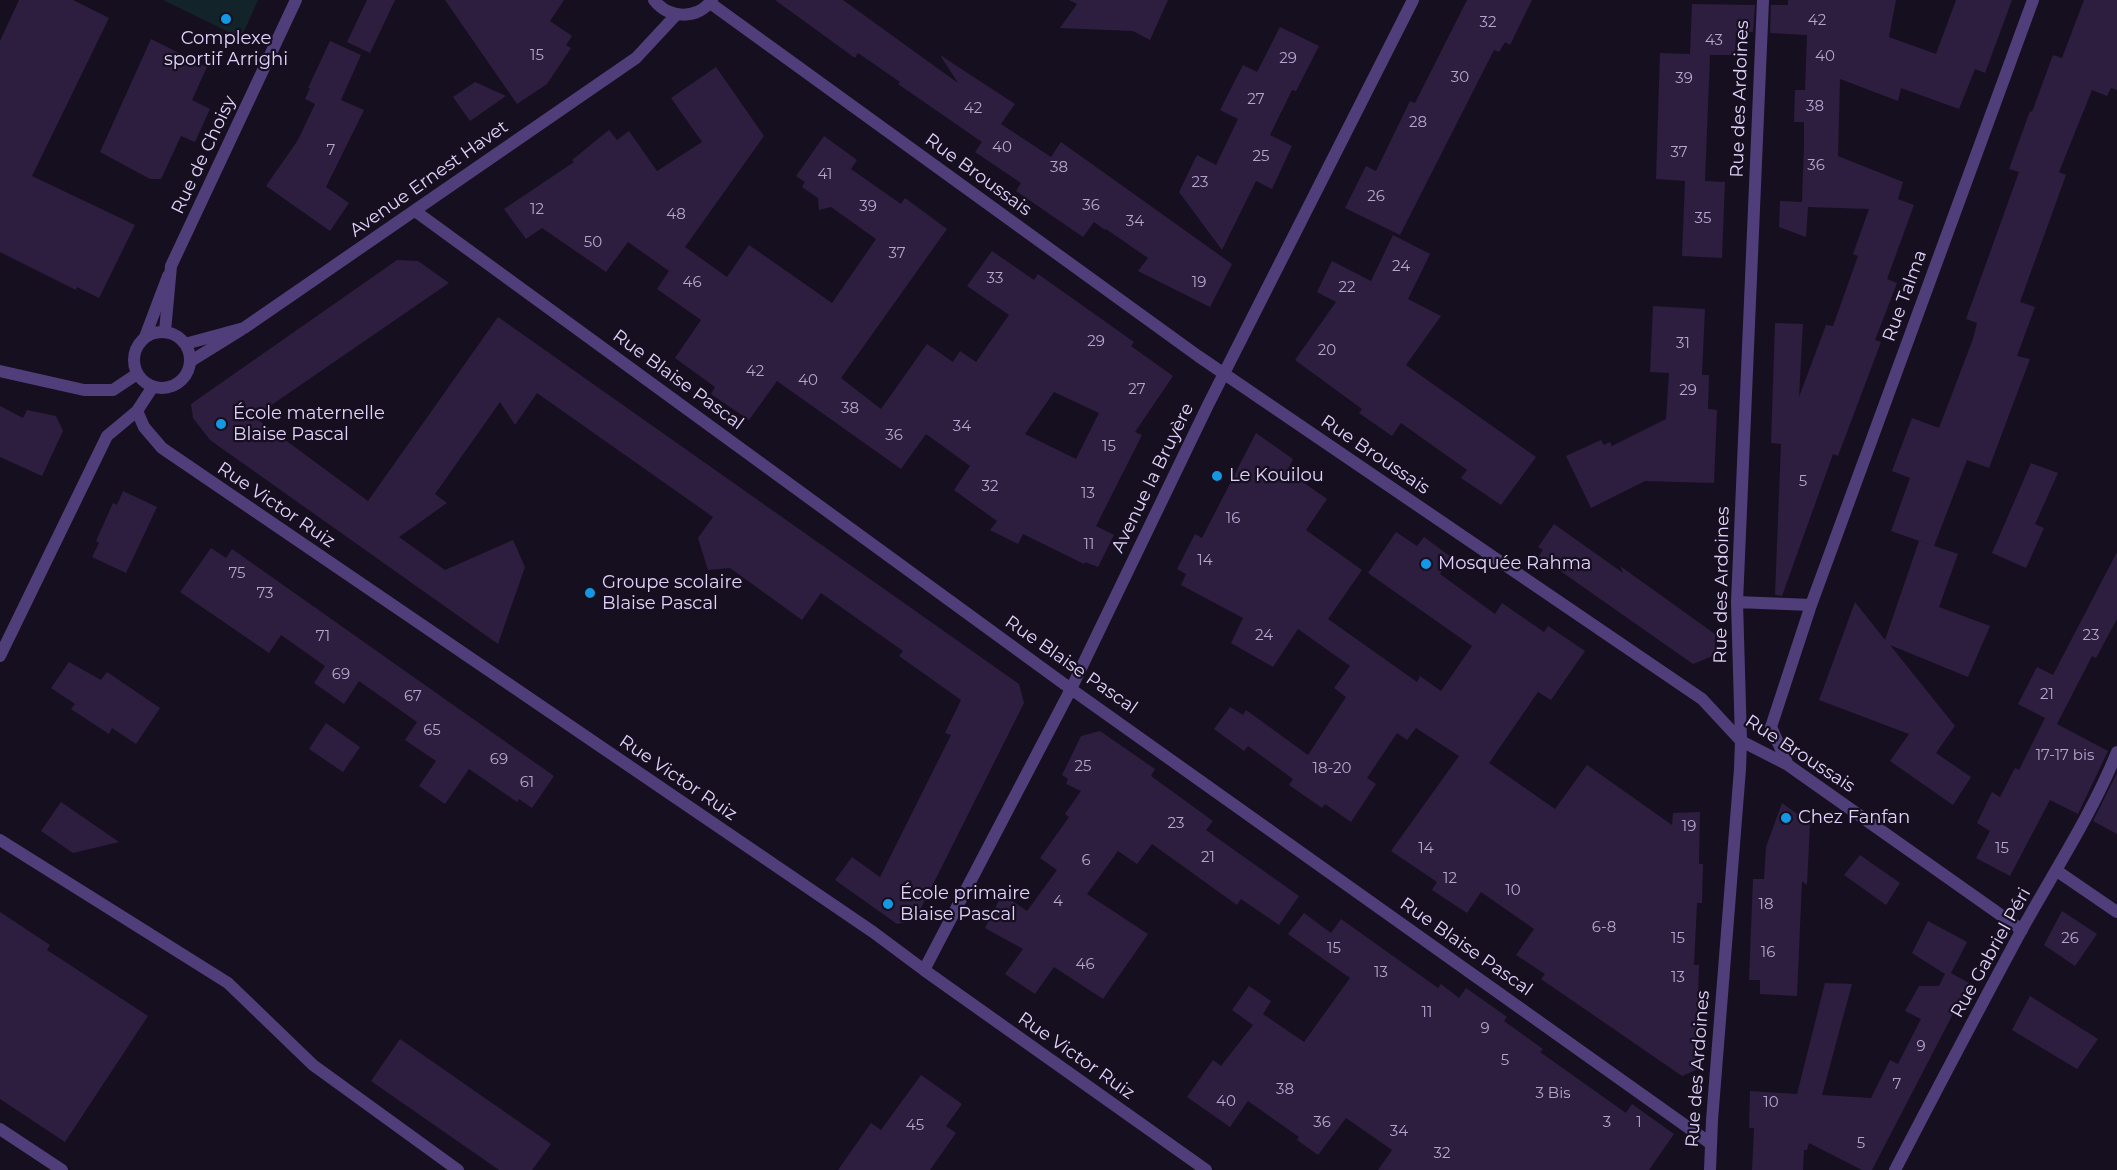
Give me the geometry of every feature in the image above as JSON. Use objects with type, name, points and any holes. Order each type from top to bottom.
[{"type":"street","name":"Rue de Choisy","points":[[165,331],[171,266],[296,0]]},
{"type":"street","points":[[654,0],[665,10],[676,15],[689,15],[700,11],[711,2]]},
{"type":"street","name":"Avenue la Bruyère","points":[[924,970],[1071,689],[1224,374],[1413,0]]},
{"type":"street","name":"Rue des Ardoines","points":[[1710,1170],[1710,1143],[1741,741],[1737,602],[1763,0]]},
{"type":"street","name":"Rue Talma","points":[[1788,765],[1771,727],[1811,605],[2033,0]]},
{"type":"street","name":"Rue Broussais","points":[[711,2],[1224,374],[1702,699],[1741,741],[1788,765],[2022,930]]},
{"type":"street","name":"Avenue Ernest Havet","points":[[185,344],[244,328],[636,58],[676,15]]},
{"type":"street","name":"Rue Blaise Pascal","points":[[415,211],[1071,689],[1710,1143]]},
{"type":"street","points":[[145,337],[165,331],[180,338],[185,344],[191,361],[189,371],[181,382],[172,388],[152,388],[137,374],[133,357],[138,344],[145,337],[171,266]]},
{"type":"street","points":[[191,361],[244,328]]},
{"type":"street","points":[[0,370],[84,390],[113,390],[137,374]]},
{"type":"street","points":[[0,656],[107,436],[136,411],[152,388]]},
{"type":"street","name":"Rue Victor Ruiz","points":[[136,411],[144,427],[162,448],[873,932],[1206,1170]]},
{"type":"street","points":[[1737,602],[1811,605]]},
{"type":"street","name":"Rue Gabriel Péri","points":[[1894,1170],[2022,930],[2057,871],[2104,782],[2117,752]]},
{"type":"street","points":[[0,840],[228,983],[313,1065],[458,1170]]},
{"type":"street","points":[[2057,871],[2117,912]]},
{"type":"street","points":[[0,1130],[62,1170]]},
{"type":"green space","name":"Complexe sportif Arrighi","points":[[163,0],[258,0],[241,38]]},
{"type":"building","points":[[19,0],[73,0],[109,18],[32,176],[135,225],[99,298],[77,287],[76,290],[0,252],[0,41]]},
{"type":"building","points":[[367,0],[395,0],[370,53],[347,42]]},
{"type":"building","points":[[445,0],[564,0],[550,21],[572,36],[566,45],[571,48],[547,84],[517,104]]},
{"type":"building","points":[[775,0],[843,0],[958,83],[940,55],[1015,104],[1001,124],[1051,157],[1061,142],[1232,264],[1210,307],[1138,271],[1148,258],[1106,229],[1094,222],[1083,237],[1016,191],[1021,183],[975,152],[982,142],[898,84],[900,82],[858,53],[855,58]]},
{"type":"building","points":[[1069,0],[1168,0],[1150,40],[1133,31],[1060,28],[1077,4]]},
{"type":"building","points":[[1467,0],[1532,0],[1510,45],[1505,42],[1499,52],[1494,50],[1400,235],[1345,208],[1366,166],[1376,171],[1410,101],[1415,103]]},
{"type":"building","points":[[1788,0],[1896,0],[1889,37],[1936,54],[1956,0],[2012,0],[1985,73],[1975,69],[1959,109],[1901,88],[1898,101],[1840,79],[1838,156],[1903,182],[1898,199],[1914,205],[1887,279],[1897,283],[1875,340],[1881,342],[1838,456],[1833,454],[1782,596],[1775,595],[1781,444],[1771,443],[1775,323],[1803,324],[1799,397],[1826,325],[1833,326],[1858,256],[1853,254],[1869,209],[1808,207],[1806,237],[1779,227],[1780,201],[1802,202],[1804,122],[1794,122],[1795,90],[1805,90],[1807,35],[1770,33],[1771,5],[1788,5]]},
{"type":"building","points":[[2084,0],[2117,0],[2117,90],[2111,88],[2107,96],[2092,90],[2059,172],[2066,175],[2020,302],[2035,307],[2017,356],[2030,359],[1989,468],[1967,460],[1934,546],[1891,531],[1910,478],[1892,471],[1912,418],[1939,428],[1977,323],[1966,319],[2019,172],[2009,169],[2053,55],[2062,58]]},
{"type":"building","points":[[1692,4],[1755,5],[1753,32],[1736,32],[1735,55],[1710,55],[1705,181],[1725,182],[1722,258],[1682,256],[1685,181],[1656,179],[1660,53],[1690,54]]},
{"type":"building","points":[[1280,27],[1319,46],[1296,91],[1292,90],[1270,135],[1292,146],[1272,189],[1256,181],[1222,250],[1179,192],[1197,155],[1216,165],[1238,119],[1220,110],[1243,65],[1257,72]]},
{"type":"building","points":[[151,39],[207,67],[192,100],[210,109],[195,142],[181,136],[161,179],[150,179],[100,152]]},
{"type":"building","points":[[330,41],[361,55],[341,100],[364,110],[326,187],[349,203],[330,231],[266,186],[298,140],[315,104],[305,99]]},
{"type":"building","points":[[716,67],[764,136],[685,247],[727,277],[749,245],[832,303],[876,239],[831,207],[819,210],[818,198],[802,187],[805,182],[796,176],[824,136],[857,160],[851,169],[901,204],[905,198],[947,229],[841,378],[881,409],[927,344],[953,362],[960,351],[976,362],[1009,315],[967,286],[992,251],[1034,280],[1038,274],[1134,342],[1131,346],[1173,376],[1135,432],[1142,435],[1096,526],[1114,535],[1098,567],[1085,562],[1084,564],[1023,534],[1018,544],[990,530],[997,521],[954,490],[970,466],[926,434],[901,469],[777,381],[749,420],[711,394],[715,387],[675,358],[701,320],[657,289],[669,271],[628,242],[606,272],[542,228],[526,239],[504,209],[574,162],[572,160],[609,130],[617,140],[629,131],[657,171],[702,142],[671,98]],"holes":[[[1054,392],[1099,413],[1076,459],[1025,434]]]},
{"type":"building","points":[[475,82],[506,96],[470,121],[453,97]]},
{"type":"building","points":[[1393,235],[1430,254],[1408,299],[1441,316],[1406,365],[1536,457],[1501,505],[1461,478],[1467,470],[1401,423],[1392,436],[1359,413],[1362,409],[1295,360],[1336,302],[1317,292],[1332,261],[1371,281]]},
{"type":"building","points":[[397,260],[418,261],[449,283],[254,417],[368,501],[498,317],[1019,684],[1024,703],[921,908],[910,921],[897,924],[835,880],[852,857],[880,877],[951,735],[945,733],[961,700],[899,656],[903,651],[821,593],[802,620],[730,568],[708,570],[698,538],[713,517],[537,393],[515,425],[500,402],[435,494],[447,503],[399,537],[445,570],[513,540],[525,567],[498,644],[210,440],[193,418],[191,404]]},
{"type":"building","points":[[1653,306],[1705,309],[1702,375],[1709,375],[1708,409],[1717,410],[1714,483],[1645,481],[1591,508],[1566,456],[1601,440],[1604,445],[1610,442],[1612,446],[1666,419],[1669,373],[1650,372]]},
{"type":"building","points":[[0,406],[23,418],[27,410],[56,416],[63,431],[42,476],[0,457]]},
{"type":"building","points":[[1256,433],[1293,459],[1287,471],[1327,499],[1306,530],[1362,570],[1328,619],[1417,682],[1420,676],[1441,691],[1472,646],[1368,573],[1396,532],[1417,546],[1424,537],[1451,557],[1440,574],[1495,614],[1502,603],[1544,632],[1548,626],[1585,651],[1551,700],[1538,692],[1489,763],[1555,809],[1587,765],[1672,825],[1673,813],[1700,812],[1699,864],[1703,864],[1702,903],[1697,903],[1694,965],[1699,965],[1696,1070],[1682,1076],[1541,979],[1545,974],[1516,955],[1534,929],[1481,892],[1467,913],[1432,890],[1437,882],[1391,851],[1459,756],[1416,728],[1407,740],[1397,733],[1367,778],[1376,784],[1351,822],[1325,804],[1322,808],[1289,785],[1293,779],[1248,746],[1244,751],[1214,729],[1230,707],[1243,715],[1246,710],[1308,755],[1346,697],[1334,688],[1350,666],[1298,629],[1273,667],[1231,643],[1243,618],[1181,585],[1186,574],[1177,569],[1195,534],[1202,538]]},
{"type":"building","points":[[2031,463],[2058,473],[2035,524],[2044,528],[2026,568],[1992,553]]},
{"type":"building","points":[[123,491],[157,507],[126,573],[92,557],[99,543],[96,541],[113,503],[117,505]]},
{"type":"building","points":[[1554,524],[1623,573],[1620,566],[1715,634],[1715,655],[1693,664],[1539,556],[1543,550],[1538,547]]},
{"type":"building","points":[[1919,541],[1958,554],[1939,607],[1990,626],[1968,677],[1890,645],[1955,726],[1936,753],[1971,777],[1953,805],[1890,761],[1909,734],[1819,700],[1855,602],[1885,640]]},
{"type":"building","points":[[211,548],[226,558],[232,549],[554,776],[532,808],[519,799],[517,802],[469,769],[445,804],[419,786],[436,761],[405,740],[417,722],[359,681],[344,704],[314,683],[325,666],[281,635],[269,653],[180,592]]},
{"type":"building","points":[[2117,552],[2117,619],[2096,658],[2092,656],[2057,724],[2108,751],[2078,814],[2050,800],[2010,876],[1976,858],[1990,831],[1977,823],[1992,792],[2000,797],[2015,768],[2019,770],[2045,718],[2018,704],[2037,667],[2053,675]]},
{"type":"building","points":[[69,662],[101,680],[107,672],[160,708],[136,744],[112,728],[109,734],[71,709],[75,704],[51,688]]},
{"type":"building","points":[[326,723],[360,747],[343,772],[309,749]]},
{"type":"building","points":[[1100,731],[1155,769],[1151,776],[1213,821],[1206,830],[1299,896],[1279,925],[1241,899],[1237,905],[1152,844],[1137,864],[1118,851],[1087,894],[1148,934],[1103,999],[1054,967],[1035,994],[1005,974],[1023,949],[985,928],[1002,894],[1027,911],[1057,870],[1040,858],[1069,817],[1065,814],[1081,791],[1066,784],[1068,779],[1062,775],[1081,736]]},
{"type":"building","points":[[2117,773],[2117,834],[2093,821]]},
{"type":"building","points":[[61,802],[119,842],[73,853],[41,831]]},
{"type":"building","points":[[1782,803],[1810,823],[1807,885],[1802,881],[1797,996],[1760,994],[1760,980],[1749,980],[1753,879],[1764,879],[1766,847]]},
{"type":"building","points":[[1860,855],[1900,883],[1886,905],[1844,875]]},
{"type":"building","points":[[2062,911],[2097,934],[2075,966],[2044,945]]},
{"type":"building","points":[[0,912],[50,945],[47,950],[148,1016],[65,1142],[0,1099]]},
{"type":"building","points":[[1304,913],[1331,933],[1341,919],[1438,988],[1441,984],[1459,998],[1466,988],[1507,1017],[1504,1021],[1543,1049],[1540,1052],[1626,1113],[1632,1104],[1674,1134],[1649,1170],[1378,1170],[1392,1150],[1346,1118],[1318,1155],[1297,1140],[1299,1137],[1248,1101],[1230,1127],[1187,1097],[1213,1060],[1221,1066],[1253,1025],[1232,1010],[1249,986],[1271,1001],[1263,1014],[1304,1042],[1350,978],[1288,934]]},
{"type":"building","points":[[1928,921],[1967,942],[1951,973],[1969,983],[1872,1170],[1862,1170],[1809,1143],[1807,1150],[1804,1150],[1803,1170],[1752,1170],[1754,1128],[1749,1128],[1750,1091],[1797,1094],[1825,983],[1852,984],[1822,1095],[1871,1098],[1890,1060],[1898,1064],[1921,1019],[1905,1011],[1919,986],[1939,986],[1945,974],[1912,953]]},
{"type":"building","points":[[2030,996],[2098,1039],[2077,1069],[2012,1030]]},
{"type":"building","points":[[400,1039],[551,1144],[532,1170],[499,1170],[371,1081]]},
{"type":"building","points":[[921,1075],[962,1104],[946,1126],[956,1133],[930,1170],[838,1170],[871,1123],[881,1130]]},
{"type":"place","name":"Complexe sportif Arrighi","points":[[226,19]]},
{"type":"place","name":"École maternelle Blaise Pascal","points":[[221,424]]},
{"type":"place","name":"Le Kouilou","points":[[1217,476]]},
{"type":"place","name":"Mosquée Rahma","points":[[1426,564]]},
{"type":"place","name":"Groupe scolaire Blaise Pascal","points":[[590,593]]},
{"type":"place","name":"Chez Fanfan","points":[[1786,818]]},
{"type":"place","name":"École primaire Blaise Pascal","points":[[888,904]]}]
